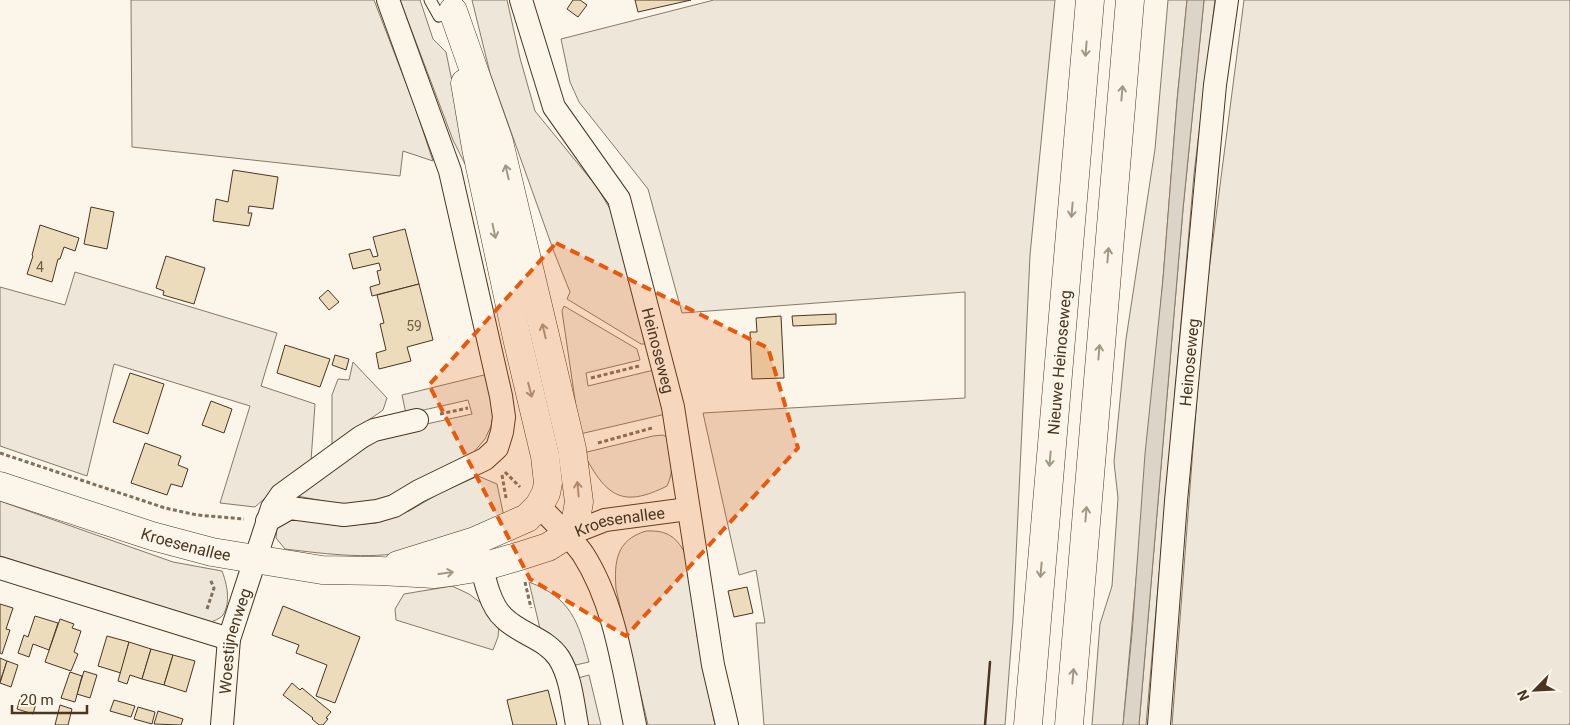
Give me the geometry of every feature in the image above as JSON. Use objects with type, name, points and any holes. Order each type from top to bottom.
[{"type":"main road","name":"Nieuwe Heinoseweg","points":[[1028,725],[1090,0]]},
{"type":"main road","points":[[1069,725],[1130,0]]},
{"type":"main road","points":[[445,4],[548,470],[546,493],[539,506]]},
{"type":"main road","points":[[445,4],[499,142],[572,449],[578,502],[576,519],[567,536]]},
{"type":"main road","name":"Kroesenallee","points":[[0,486],[152,536],[212,552],[322,570],[434,574],[482,567],[548,547],[567,536]]},
{"type":"main road","name":"Kroesenallee","points":[[380,571],[475,541],[528,518],[539,506]]},
{"type":"street","points":[[267,521],[290,508],[344,515],[363,514],[394,506],[419,491],[485,459],[498,448],[502,432],[504,417],[501,396],[450,171],[388,0]]},
{"type":"street","name":"Heinoseweg","points":[[521,0],[554,108],[619,199],[673,407],[712,665],[726,725]]},
{"type":"street","name":"Heinoseweg","points":[[1159,725],[1176,501],[1215,85],[1227,0]]},
{"type":"street","points":[[255,560],[272,508],[281,495],[344,448],[374,430],[417,420]]},
{"type":"street","points":[[539,506],[582,554],[600,586],[616,636],[636,725]]},
{"type":"street","name":"Kroesenallee","points":[[567,536],[604,520],[688,509]]},
{"type":"street","points":[[475,541],[492,600],[497,610],[504,618],[550,648],[558,657],[566,675],[577,725]]},
{"type":"street","name":"Woestijnenweg","points":[[222,725],[229,639],[255,560]]},
{"type":"street","points":[[0,568],[229,639]]},
{"type":"path","points":[[591,378],[642,365]]},
{"type":"path","points":[[417,420],[468,408]]},
{"type":"path","name":"Kroesenallee","points":[[0,453],[166,508],[220,518]]},
{"type":"highlighted area","points":[[556,243],[768,348],[798,448],[626,636],[530,579],[429,385]]},
{"type":"shaded area","points":[[131,0],[374,0],[414,104],[433,161],[403,151],[400,176],[132,147]]},
{"type":"shaded area","points":[[400,0],[420,0],[433,39],[446,52],[472,178],[453,140]]},
{"type":"shaded area","points":[[472,0],[507,0],[520,58],[535,111],[597,187],[610,209],[619,232],[648,344],[641,344],[567,299],[570,292],[490,73]]},
{"type":"shaded area","points":[[714,0],[1055,0],[1030,255],[1013,621],[1005,725],[764,725],[756,623],[765,623],[756,570],[739,575],[703,413],[965,398],[965,292],[682,313],[648,189],[579,102],[570,82],[561,39]]},
{"type":"shaded area","points":[[1168,0],[1187,0],[1123,725],[1092,725],[1100,624],[1112,586],[1118,498],[1114,462],[1126,339],[1155,149]]},
{"type":"shaded area","points":[[1187,0],[1204,0],[1183,209],[1139,725],[1123,725],[1132,634],[1145,454],[1163,279]]},
{"type":"shaded area","points":[[1204,0],[1215,0],[1194,174],[1146,725],[1139,725],[1183,209]]},
{"type":"shaded area","points":[[1244,0],[1570,0],[1569,725],[1172,725],[1203,317]]},
{"type":"shaded area","points":[[75,272],[277,333],[261,386],[315,404],[311,461],[284,481],[255,507],[220,503],[250,406],[114,364],[87,476],[0,446],[0,287],[65,305]]},
{"type":"shaded area","points":[[564,306],[637,349],[640,360],[586,373],[588,386],[654,370],[666,414],[580,434],[562,311]]},
{"type":"shaded area","points":[[353,362],[387,398],[383,410],[332,446],[332,395],[338,379],[349,380]]},
{"type":"shaded area","points":[[488,374],[494,411],[491,426],[485,439],[473,453],[386,500],[344,505],[292,495],[381,438],[422,425],[472,414],[468,400],[406,414],[402,395]]},
{"type":"shaded area","points":[[663,435],[669,438],[672,462],[671,474],[667,486],[652,493],[628,497],[618,495],[601,481],[585,456],[587,452]]},
{"type":"shaded area","points":[[478,476],[497,484],[504,517],[418,549],[386,555],[335,554],[285,549],[276,538],[277,528],[284,522],[294,519],[341,526],[376,523],[409,511],[440,493]]},
{"type":"shaded area","points":[[0,501],[173,562],[222,571],[227,587],[228,599],[223,615],[209,623],[0,556]]},
{"type":"shaded area","points":[[646,531],[660,532],[671,536],[679,544],[687,557],[697,636],[715,725],[648,725],[615,579],[617,561],[623,546],[628,540]]},
{"type":"shaded area","points":[[529,582],[555,595],[571,613],[581,634],[589,662],[571,666],[541,633]]},
{"type":"shaded area","points":[[452,586],[469,594],[481,603],[499,625],[498,637],[493,650],[396,620],[395,609],[404,594]]},
{"type":"shaded area","points":[[589,675],[601,725],[585,725],[574,679]]},
{"type":"building","points":[[573,0],[580,0],[587,5],[578,17],[567,9]]},
{"type":"building","points":[[635,0],[691,0],[638,12]]},
{"type":"building","points":[[233,170],[278,177],[273,209],[249,206],[248,213],[252,213],[249,226],[213,221],[216,199],[228,202]]},
{"type":"building","points":[[91,207],[114,212],[107,249],[84,244]]},
{"type":"building","points":[[40,225],[79,238],[75,251],[64,247],[60,259],[58,259],[52,282],[27,274]]},
{"type":"building","points":[[405,229],[419,284],[372,296],[370,287],[380,284],[377,271],[381,270],[379,263],[353,269],[349,254],[370,249],[373,257],[378,256],[373,237]]},
{"type":"building","points":[[166,256],[205,268],[194,304],[163,295],[164,291],[156,288]]},
{"type":"building","points":[[419,284],[433,340],[407,347],[411,361],[379,369],[376,353],[386,350],[380,324],[384,323],[377,295]]},
{"type":"building","points":[[328,290],[339,302],[329,310],[319,298]]},
{"type":"building","points":[[836,314],[836,324],[793,326],[792,316]]},
{"type":"building","points":[[781,316],[784,378],[752,379],[750,332],[757,332],[756,318]]},
{"type":"building","points":[[285,345],[330,359],[320,387],[277,373]]},
{"type":"building","points":[[335,355],[349,359],[346,370],[332,365]]},
{"type":"building","points":[[130,373],[164,384],[148,434],[113,422]]},
{"type":"building","points":[[211,401],[232,409],[224,433],[202,425]]},
{"type":"building","points":[[145,443],[181,456],[178,465],[188,469],[182,487],[171,484],[167,495],[131,483]]},
{"type":"building","points":[[747,587],[753,613],[734,617],[728,591]]},
{"type":"building","points":[[0,604],[13,608],[6,629],[10,630],[2,654],[0,653]]},
{"type":"building","points":[[283,606],[360,637],[335,703],[316,696],[327,665],[296,653],[299,645],[272,635]]},
{"type":"building","points":[[35,616],[58,623],[49,650],[33,644],[29,657],[18,653],[24,635],[28,637]]},
{"type":"building","points":[[60,619],[74,624],[72,628],[81,631],[74,652],[78,654],[71,671],[45,662]]},
{"type":"building","points":[[107,636],[129,642],[121,673],[98,666]]},
{"type":"building","points":[[129,642],[151,649],[142,679],[130,675],[127,684],[118,681]]},
{"type":"building","points":[[151,649],[173,655],[164,685],[142,679]]},
{"type":"building","points":[[173,655],[195,661],[186,692],[164,685]]},
{"type":"building","points":[[0,658],[7,661],[0,682]]},
{"type":"building","points":[[7,661],[18,665],[11,687],[0,683]]},
{"type":"building","points":[[84,671],[97,675],[90,698],[77,694]]},
{"type":"building","points":[[70,672],[82,676],[75,702],[61,698]]},
{"type":"building","points":[[292,683],[300,690],[302,688],[331,712],[323,725],[319,725],[313,718],[283,695]]},
{"type":"building","points":[[548,690],[557,725],[513,725],[507,700]]},
{"type":"building","points":[[21,695],[37,700],[33,714],[17,709]]},
{"type":"building","points":[[114,700],[135,706],[131,717],[110,711]]},
{"type":"building","points":[[60,705],[72,709],[68,725],[55,725]]},
{"type":"building","points":[[138,707],[155,712],[152,724],[134,719]]},
{"type":"building","points":[[158,711],[183,719],[181,725],[154,724]]},
{"type":"wall","points":[[985,725],[990,662]]}]
